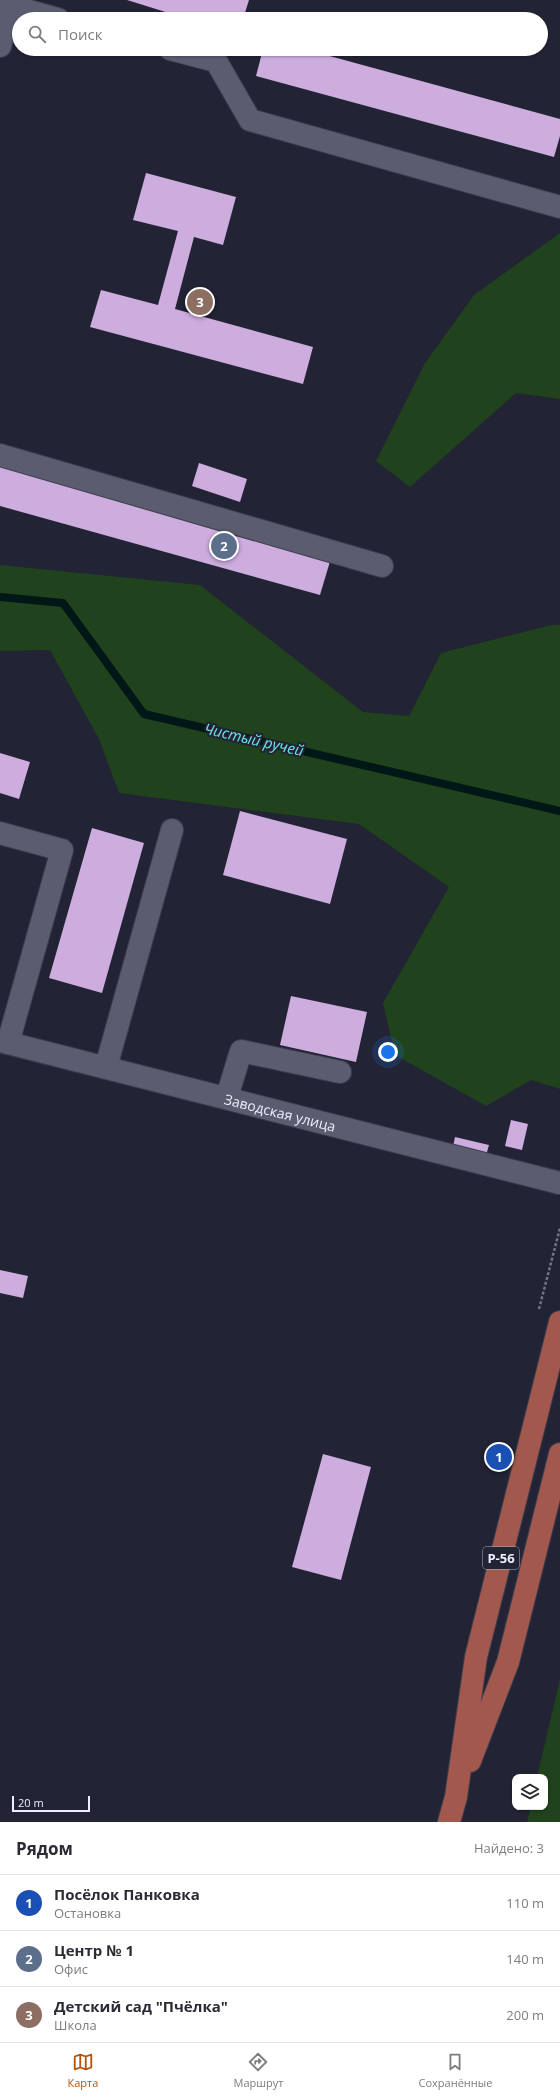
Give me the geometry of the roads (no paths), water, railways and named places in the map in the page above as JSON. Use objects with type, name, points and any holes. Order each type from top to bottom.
[{"type":"main road","name":"Р-56","points":[[456,1797],[476,1657],[560,1322]]},
{"type":"main road","name":"Р-56","points":[[449,1822],[456,1797],[508,1662],[560,1454]]},
{"type":"street","points":[[0,46],[5,5],[32,12]]},
{"type":"street","points":[[197,56],[216,61],[250,120],[560,206]]},
{"type":"street","points":[[0,455],[382,566]]},
{"type":"street","points":[[106,1067],[172,830]]},
{"type":"street","points":[[0,833],[62,850],[4,1042]]},
{"type":"street","name":"Заводская улица","points":[[4,1042],[560,1183]]},
{"type":"street","points":[[227,1098],[241,1051],[340,1072]]},
{"type":"waterway","name":"Чистый ручей","points":[[0,597],[63,603],[144,714],[560,811]]},
{"type":"place","name":"Детский сад \"Пчёлка\"","points":[[200,302]]},
{"type":"place","name":"Центр № 1","points":[[224,546]]},
{"type":"place","name":"Посёлок Панковка","points":[[499,1457]]}]
